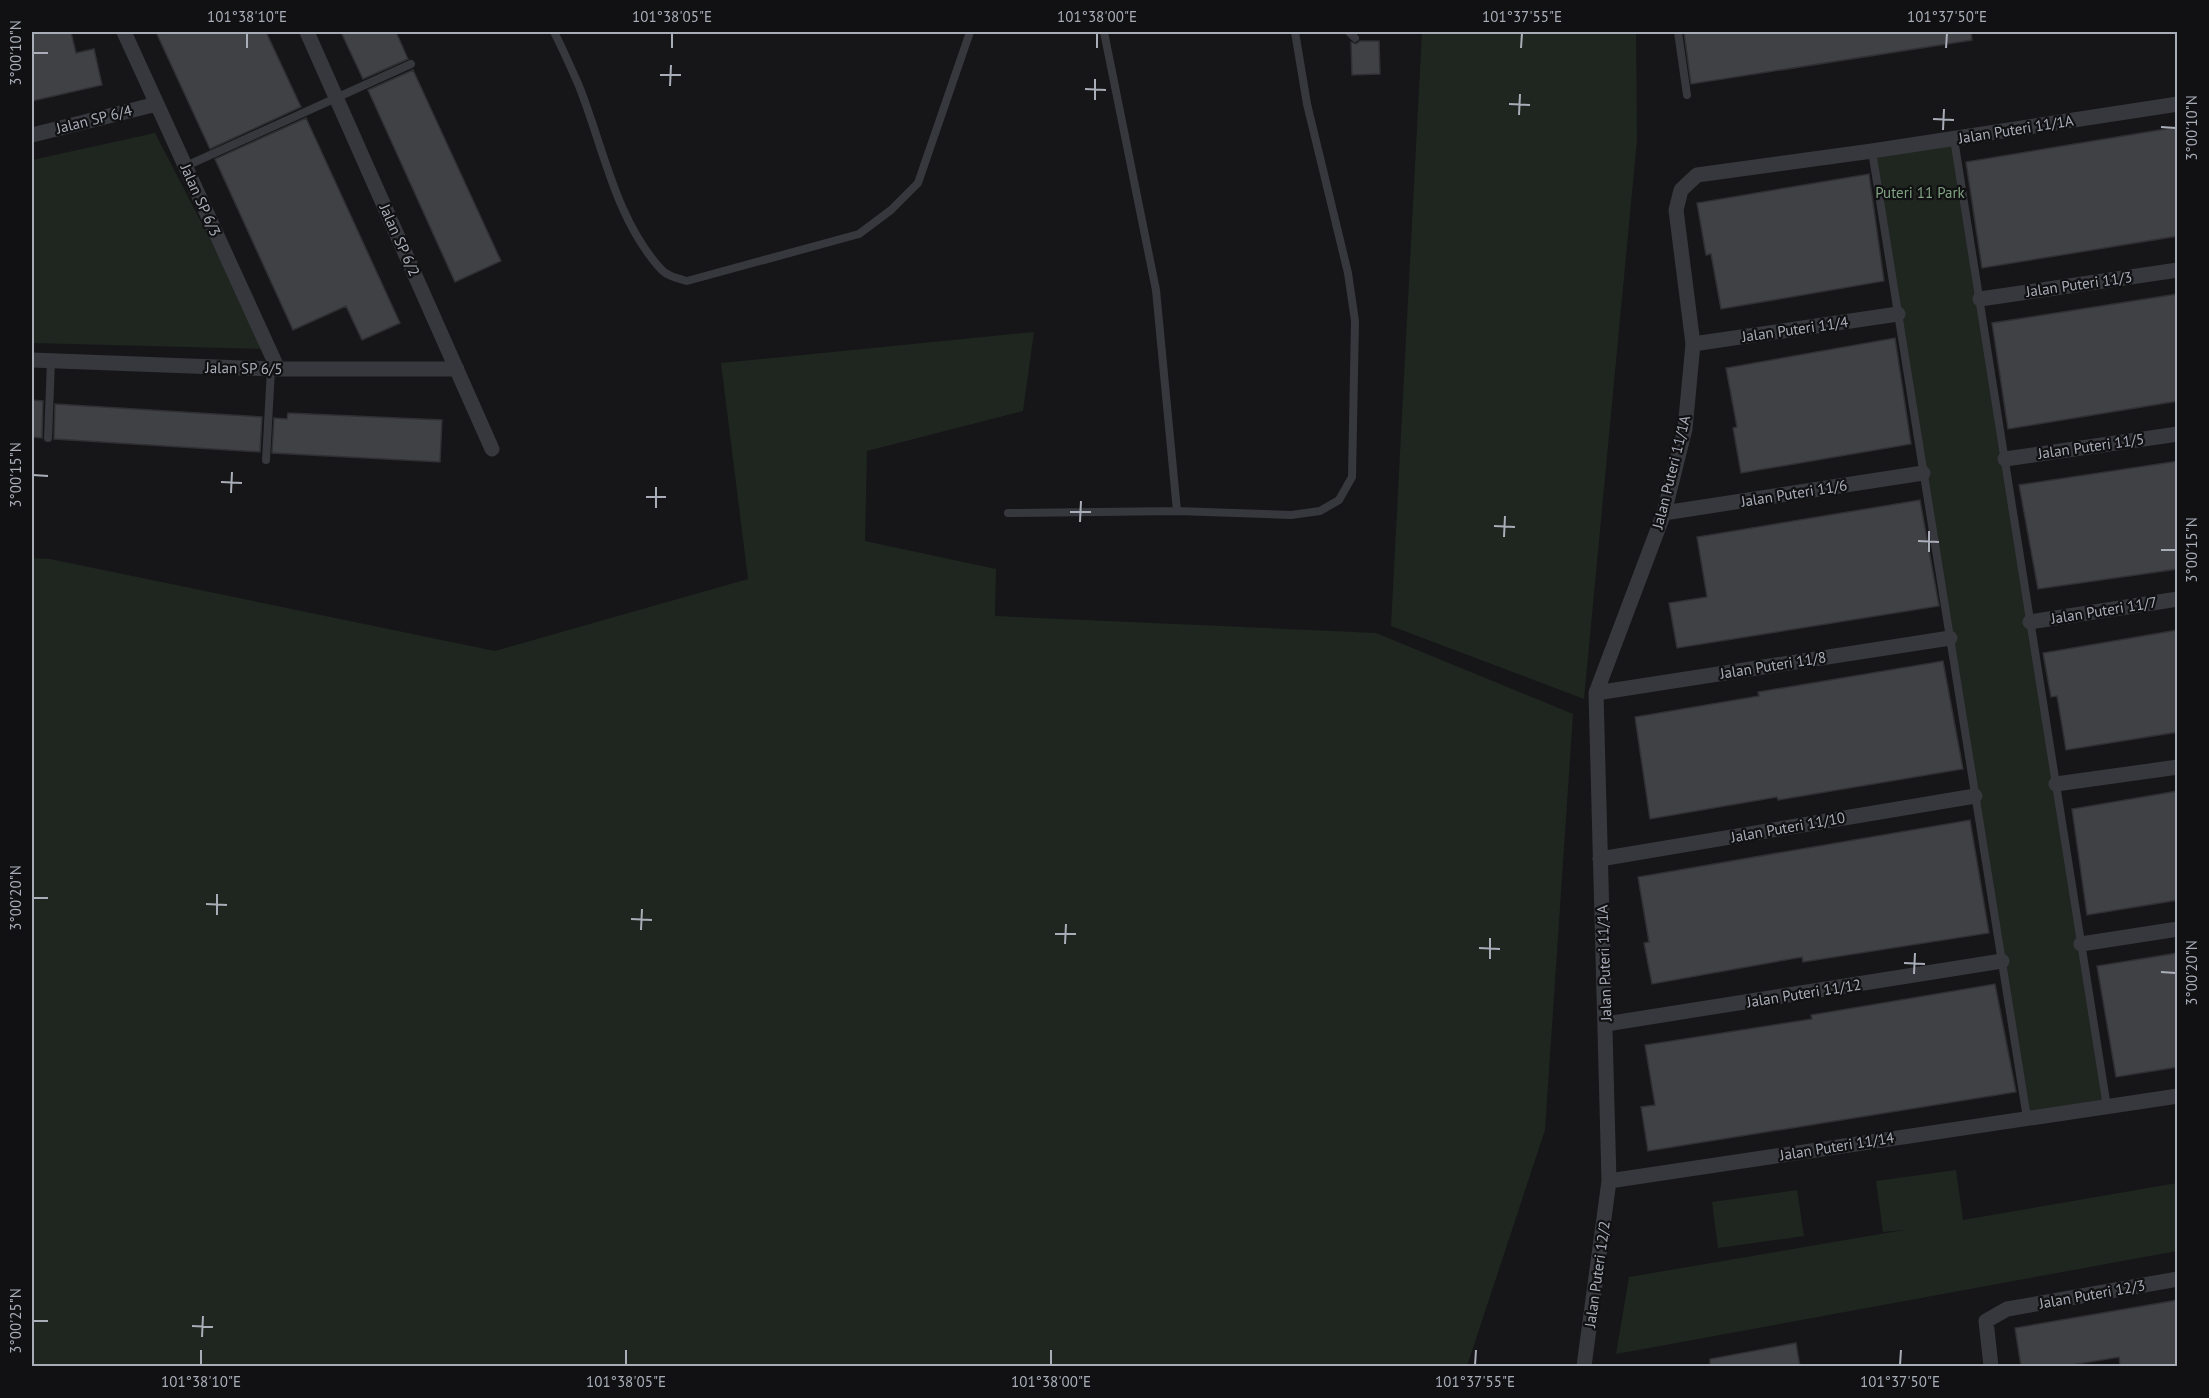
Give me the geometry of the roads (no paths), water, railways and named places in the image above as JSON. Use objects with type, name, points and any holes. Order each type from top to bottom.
[{"type":"street","name":"Jalan SP 6/3","points":[[124,32],[186,166],[274,369]]},
{"type":"street","name":"Jalan SP 6/2","points":[[307,32],[492,449]]},
{"type":"street","name":"Jalan SP 6/4","points":[[32,135],[157,104]]},
{"type":"street","name":"Jalan Puteri 11/1A","points":[[1609,1181],[1596,693],[1664,513],[1685,429],[1693,344],[1676,210],[1682,190],[1697,175],[1954,139],[2178,104]]},
{"type":"street","name":"Jalan Puteri 11/3","points":[[1980,299],[2178,270]]},
{"type":"street","name":"Jalan Puteri 11/4","points":[[1693,344],[1898,314]]},
{"type":"street","name":"Jalan SP 6/5","points":[[32,360],[274,369],[456,369]]},
{"type":"street","name":"Jalan Puteri 11/5","points":[[2005,459],[2178,434]]},
{"type":"street","name":"Jalan Puteri 11/6","points":[[1664,513],[1923,473]]},
{"type":"street","name":"Jalan Puteri 11/7","points":[[2030,622],[2178,599]]},
{"type":"street","name":"Jalan Puteri 11/8","points":[[1596,693],[1950,638]]},
{"type":"street","points":[[2056,784],[2178,767]]},
{"type":"street","name":"Jalan Puteri 11/10","points":[[1600,859],[1975,795]]},
{"type":"street","points":[[2081,944],[2178,929]]},
{"type":"street","name":"Jalan Puteri 11/12","points":[[1606,1024],[2002,961]]},
{"type":"street","name":"Jalan Puteri 11/14","points":[[1609,1181],[2178,1096]]},
{"type":"street","name":"Jalan Puteri 12/2","points":[[1584,1366],[1609,1181]]},
{"type":"street","name":"Jalan Puteri 12/3","points":[[1992,1366],[1986,1321],[2007,1309],[2178,1279]]},
{"type":"lane","points":[[554,32],[579,87],[598,147],[634,231],[659,268],[671,277],[687,281],[860,234],[891,210],[918,183],[970,32]]},
{"type":"lane","points":[[1104,32],[1156,290],[1177,511]]},
{"type":"lane","points":[[1008,513],[1177,511],[1291,514],[1320,511],[1339,500],[1352,477],[1355,321],[1348,273],[1307,104],[1295,32]]},
{"type":"lane","points":[[1678,32],[1687,95]]},
{"type":"lane","points":[[186,166],[411,64]]},
{"type":"lane","points":[[1954,139],[2107,1107]]},
{"type":"lane","points":[[1872,151],[2027,1118]]},
{"type":"lane","points":[[48,438],[51,361]]},
{"type":"lane","points":[[266,460],[274,369]]},
{"type":"park label","name":"Puteri 11 Park","points":[[1920,192]]}]
